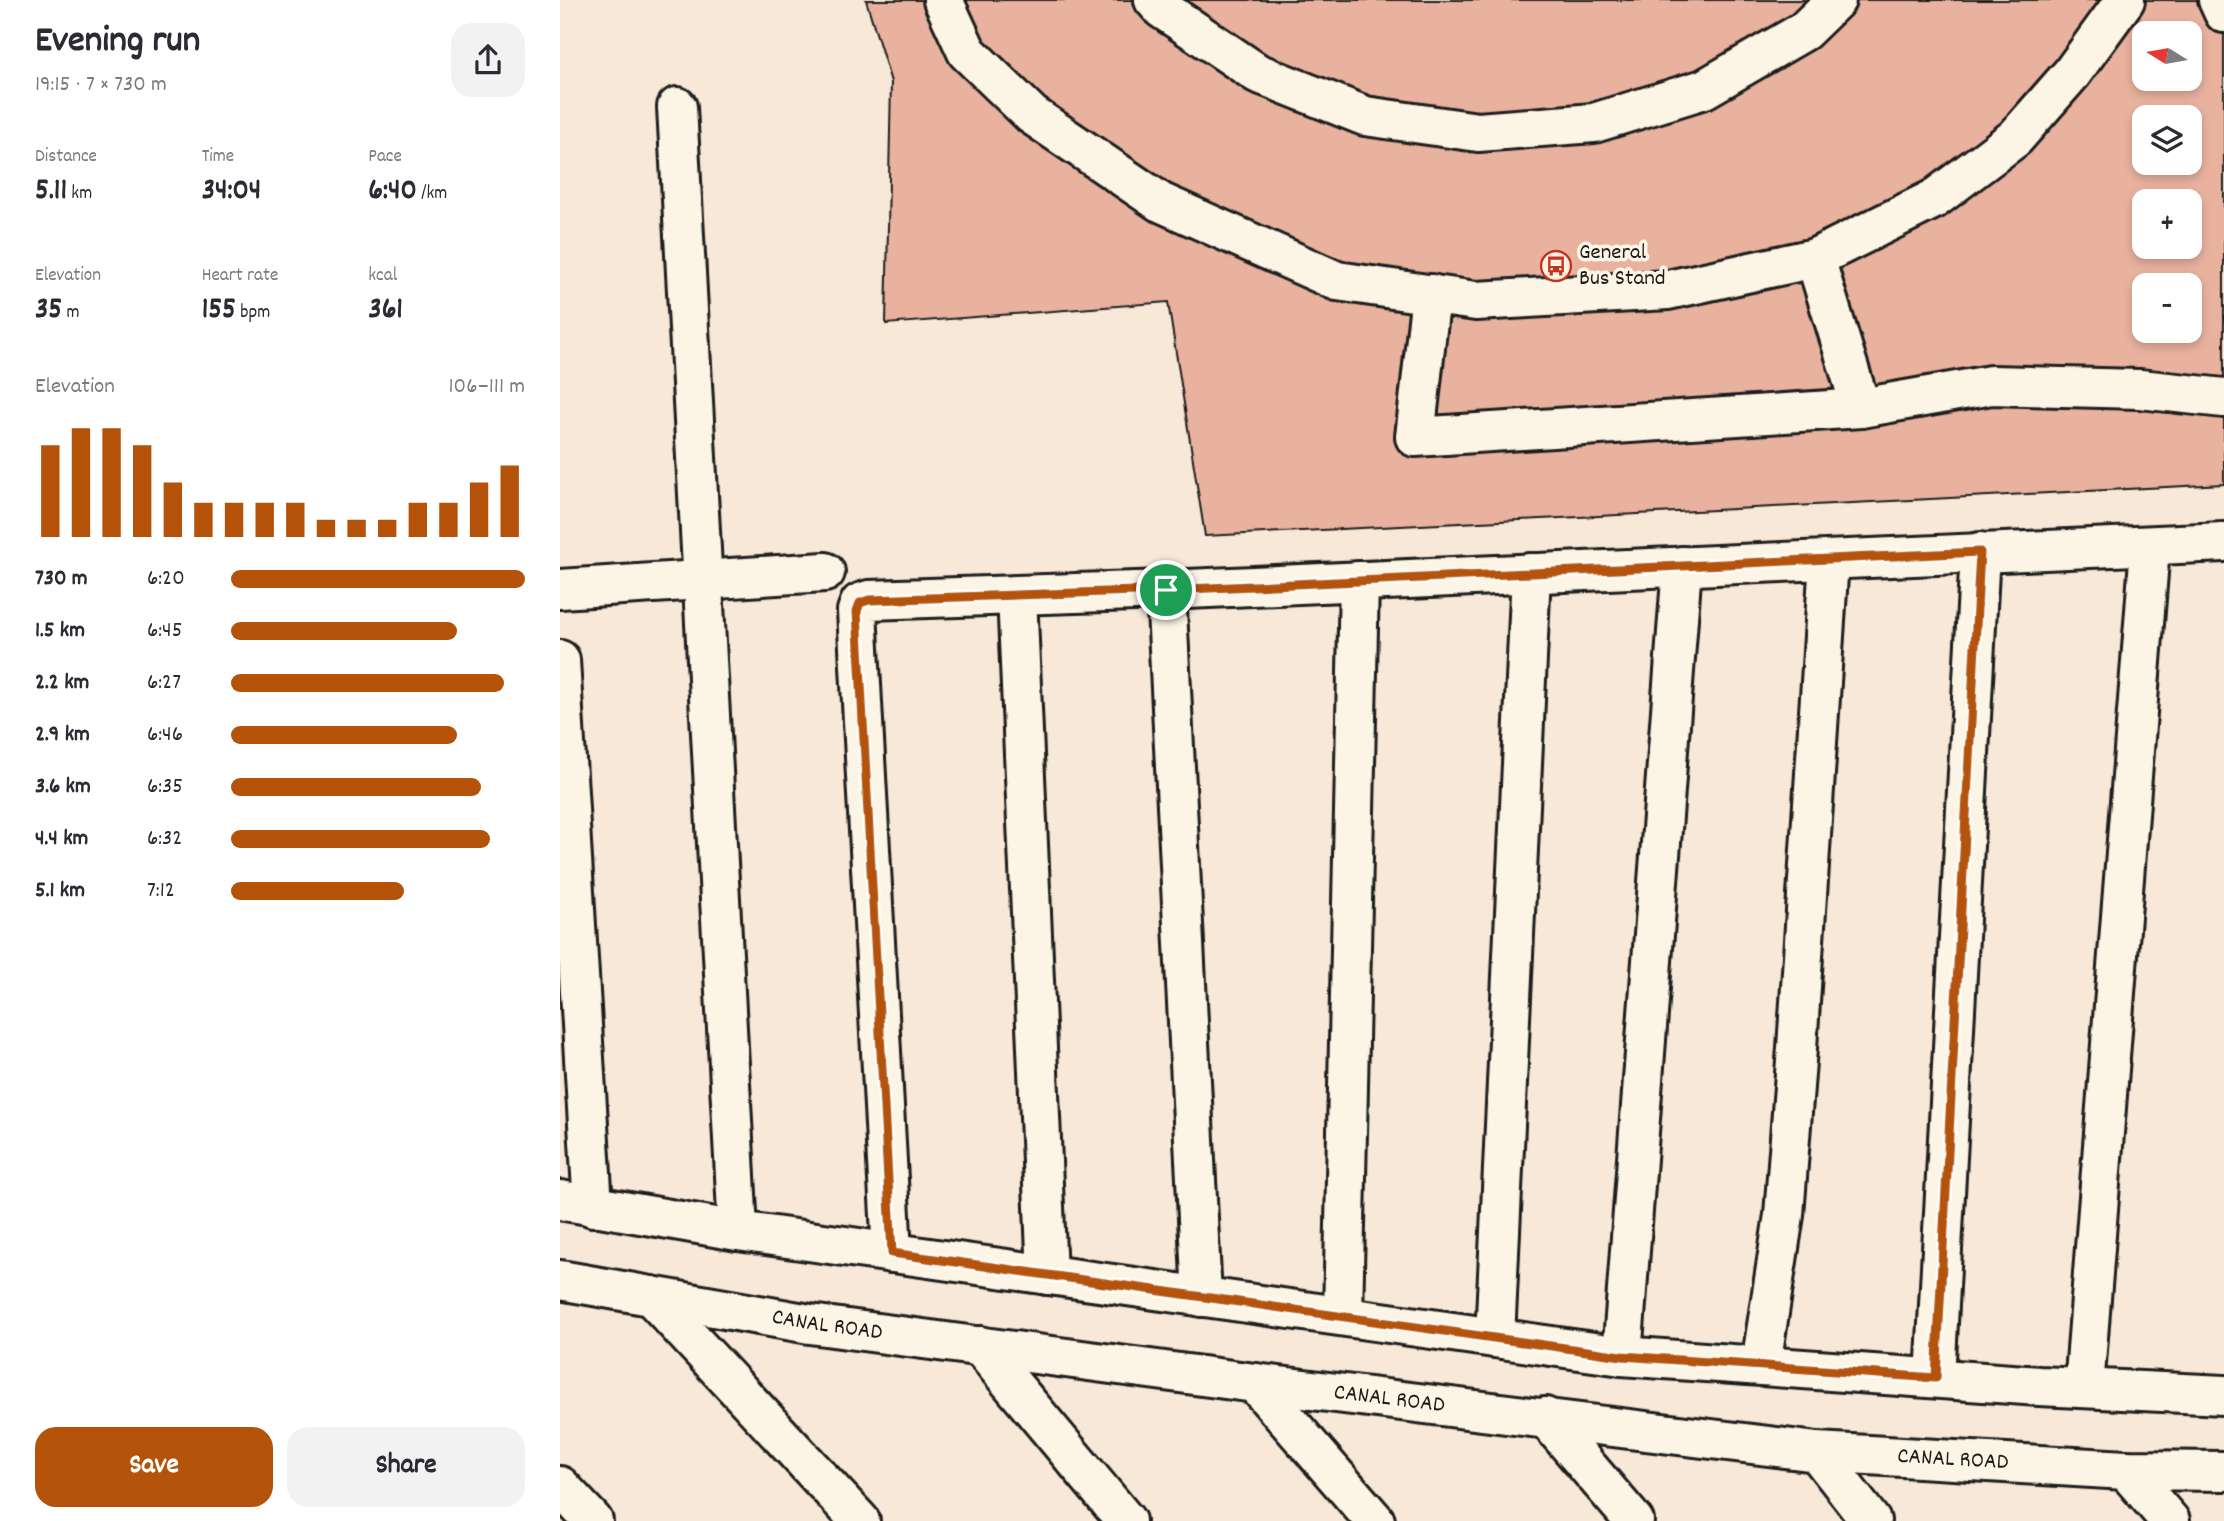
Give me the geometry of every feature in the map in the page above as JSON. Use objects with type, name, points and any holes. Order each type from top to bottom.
[{"type":"street","points":[[943,0],[967,52],[1032,115],[1160,202],[1337,281],[1476,301],[1668,290],[1815,258],[1934,199],[2015,138],[2072,73],[2125,0]]},
{"type":"street","points":[[1154,0],[1162,9],[1257,74],[1365,116],[1479,132],[1594,123],[1704,89],[1804,31],[1836,0]]},
{"type":"street","points":[[2218,0],[2224,13]]},
{"type":"street","points":[[677,107],[738,1231]]},
{"type":"street","points":[[1815,258],[1861,408]]},
{"type":"street","points":[[1431,294],[1415,437],[1861,408],[1991,385],[2140,389],[2224,398]]},
{"type":"street","points":[[892,1253],[858,607],[860,603],[869,600],[1166,590],[2224,542]]},
{"type":"street","points":[[2084,1388],[2150,547]]},
{"type":"street","points":[[1936,1378],[1980,552]]},
{"type":"street","points":[[1761,1366],[1784,1215],[1829,560]]},
{"type":"street","points":[[1622,1356],[1682,566]]},
{"type":"street","points":[[560,589],[825,572]]},
{"type":"street","points":[[1495,1338],[1531,573]]},
{"type":"street","points":[[1343,1316],[1359,581]]},
{"type":"street","points":[[1166,590],[1202,1297]]},
{"type":"street","points":[[1017,595],[1047,1275]]},
{"type":"street","points":[[560,660],[576,1203],[738,1231],[1622,1356],[2224,1395]]},
{"type":"street","name":"CANAL ROAD","points":[[560,1280],[810,1324],[1817,1452],[2126,1470],[2224,1471]]},
{"type":"street","points":[[651,1296],[860,1521]]},
{"type":"street","points":[[980,1346],[1126,1521]]},
{"type":"street","points":[[1255,1382],[1375,1521]]},
{"type":"street","points":[[1545,1417],[1634,1521]]},
{"type":"street","points":[[1817,1452],[1871,1521]]},
{"type":"street","points":[[2126,1470],[2170,1521]]},
{"type":"street","points":[[560,1486],[593,1521]]},
{"type":"building","name":"General Bus Stand","points":[[866,0],[2224,0],[2224,484],[1205,536],[1168,302],[886,324],[891,82]]},
{"type":"place","name":"General Bus Stand","points":[[1556,266]]},
{"type":"route","points":[[1980,552],[1936,1378],[1622,1356],[892,1253],[858,607],[860,603],[869,600],[1166,590],[1980,552]]}]
